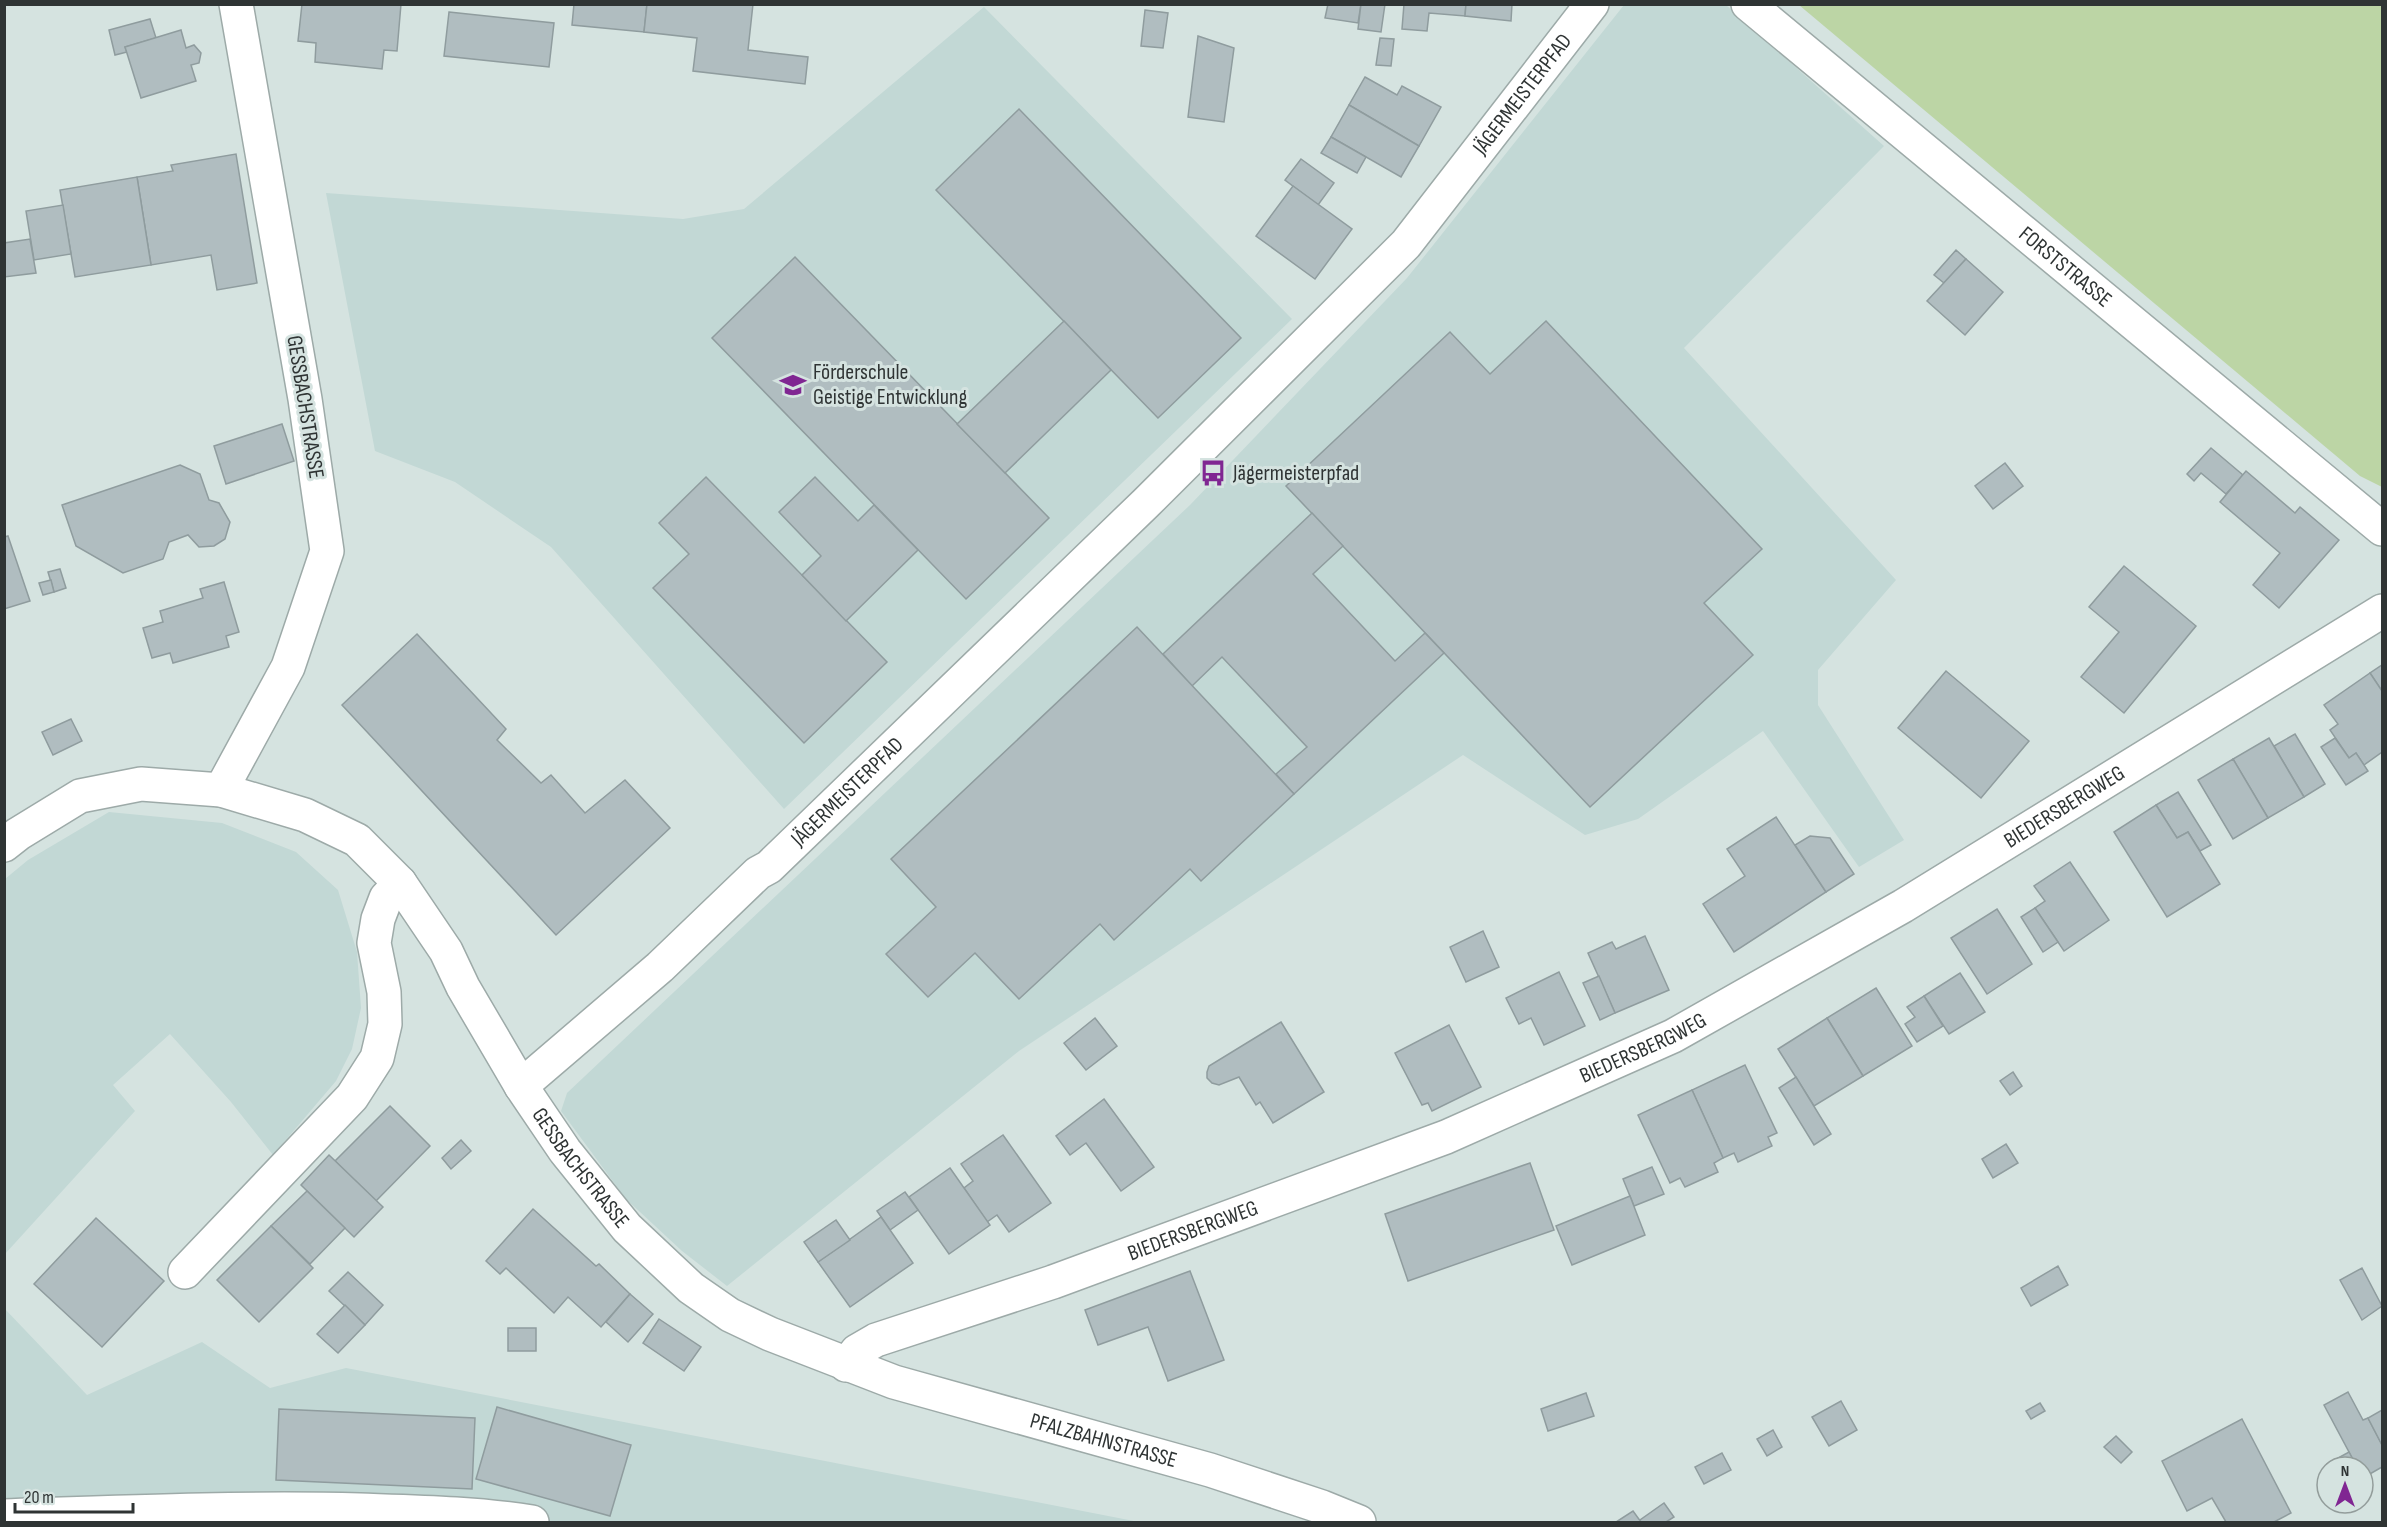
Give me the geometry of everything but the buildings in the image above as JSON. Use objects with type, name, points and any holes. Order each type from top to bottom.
[{"type":"street","name":"GESSBACHSTRASSE","points":[[221,790],[288,667],[327,551],[305,399],[236,4]]},
{"type":"street","name":"JÄGERMEISTERPFAD","points":[[521,1086],[660,967],[758,873],[777,858],[1146,503],[1406,244],[1592,4]]},
{"type":"street","name":"FORSTSTRASSE","points":[[1748,4],[2382,529]]},
{"type":"street","name":"BIEDERSBERGWEG","points":[[846,1365],[857,1351],[876,1340],[1053,1282],[1446,1137],[1673,1036],[1903,906],[2382,611]]},
{"type":"street","name":"GESSBACHSTRASSE","points":[[4,845],[80,796],[141,784],[221,790],[305,815],[357,840],[400,883],[446,951],[463,987],[521,1086],[565,1151],[627,1228],[691,1288],[730,1314],[770,1334],[846,1365]]},
{"type":"street","points":[[185,1272],[352,1097],[377,1058],[385,1024],[384,992],[374,943],[378,919],[386,898],[400,883]]},
{"type":"street","name":"PFALZBAHNSTRASSE","points":[[846,1365],[894,1382],[1210,1470],[1322,1507],[1359,1522]]},
{"type":"street","points":[[4,1516],[275,1508],[427,1512],[495,1516],[532,1522]]},
{"type":"shaded area","points":[[1624,5],[1726,5],[1884,146],[1684,348],[1896,580],[1818,670],[1818,705],[1904,840],[1859,867],[1763,731],[1638,819],[1585,835],[1463,755],[1019,1051],[727,1286],[682,1251],[626,1199],[561,1111],[567,1093],[1190,505],[1407,278]]},
{"type":"shaded area","name":"Förderschule Geistige Entwicklung","points":[[984,7],[1292,319],[784,809],[551,547],[455,482],[375,451],[326,193],[683,219],[744,209]]},
{"type":"shaded area","points":[[109,812],[222,823],[296,852],[338,890],[357,952],[361,1008],[352,1049],[336,1081],[273,1155],[231,1102],[170,1034],[113,1085],[135,1111],[5,1254],[5,879],[28,860]]},
{"type":"shaded area","points":[[4,1308],[87,1395],[202,1342],[270,1388],[346,1368],[1139,1522],[5,1522]]},
{"type":"green space","points":[[1799,5],[2382,5],[2382,487],[2360,476]]},
{"type":"place","name":"Förderschule Geistige Entwicklung","points":[[793,385]]},
{"type":"place","name":"Jägermeisterpfad","points":[[1213,473]]}]
